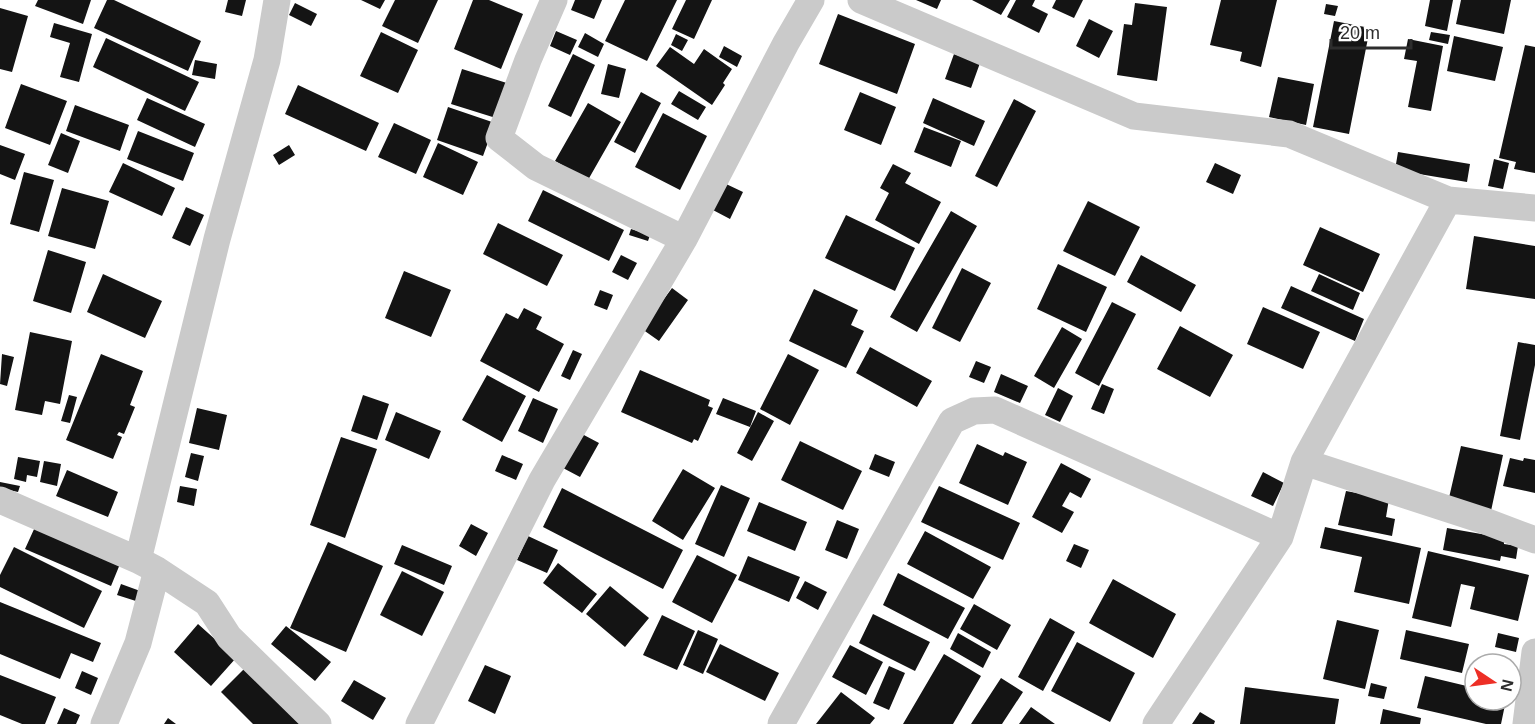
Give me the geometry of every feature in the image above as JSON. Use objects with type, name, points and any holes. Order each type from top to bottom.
[{"type":"street","points":[[104,724],[138,644],[148,565],[217,239],[267,60],[277,0]]},
{"type":"street","points":[[554,0],[528,60],[499,138],[536,167],[684,239]]},
{"type":"street","points":[[419,724],[542,480],[684,239],[786,42],[811,0]]},
{"type":"street","points":[[861,0],[1134,116],[1289,134],[1448,200],[1535,208]]},
{"type":"street","points":[[1156,724],[1280,537],[1304,462],[1448,200]]},
{"type":"street","points":[[781,724],[952,421],[974,411],[994,410],[1280,537]]},
{"type":"street","points":[[1304,462],[1485,521],[1535,540]]},
{"type":"street","points":[[0,500],[148,565],[207,603],[229,637],[318,724]]},
{"type":"street","points":[[1526,724],[1535,652]]},
{"type":"building","points":[[38,0],[91,0],[83,24],[35,6]]},
{"type":"building","points":[[107,0],[114,0],[201,41],[188,71],[94,28]]},
{"type":"building","points":[[228,0],[246,0],[242,16],[225,12]]},
{"type":"building","points":[[361,0],[385,0],[380,9]]},
{"type":"building","points":[[395,0],[438,0],[418,43],[382,26]]},
{"type":"building","points":[[473,0],[489,0],[523,14],[501,69],[454,49]]},
{"type":"building","points":[[575,0],[602,0],[594,19],[571,10]]},
{"type":"building","points":[[625,0],[677,0],[647,61],[605,41]]},
{"type":"building","points":[[686,0],[712,0],[694,39],[672,29]]},
{"type":"building","points":[[916,0],[941,0],[937,9]]},
{"type":"building","points":[[972,0],[1010,0],[1001,15]]},
{"type":"building","points":[[1016,0],[1035,0],[1032,6],[1048,14],[1039,33],[1007,17]]},
{"type":"building","points":[[1056,0],[1083,0],[1074,18],[1052,8]]},
{"type":"building","points":[[1221,0],[1277,0],[1261,67],[1240,61],[1242,52],[1210,45]]},
{"type":"building","points":[[1430,0],[1453,0],[1447,31],[1425,26]]},
{"type":"building","points":[[1461,0],[1511,0],[1504,34],[1456,24]]},
{"type":"building","points":[[295,3],[317,14],[311,26],[289,15]]},
{"type":"building","points":[[1135,3],[1167,7],[1157,81],[1117,75],[1124,24],[1132,25]]},
{"type":"building","points":[[1326,4],[1338,6],[1335,16],[1324,14]]},
{"type":"building","points":[[0,8],[28,16],[12,72],[0,69]]},
{"type":"building","points":[[838,14],[915,44],[897,94],[819,64]]},
{"type":"building","points":[[1089,19],[1113,31],[1099,58],[1076,46]]},
{"type":"building","points":[[1334,21],[1370,28],[1349,134],[1313,127]]},
{"type":"building","points":[[54,23],[92,34],[79,82],[60,77],[70,43],[50,37]]},
{"type":"building","points":[[556,31],[577,40],[570,55],[550,46]]},
{"type":"building","points":[[381,32],[418,50],[398,93],[360,76]]},
{"type":"building","points":[[1431,32],[1450,35],[1448,44],[1429,40]]},
{"type":"building","points":[[585,33],[604,44],[598,57],[578,47]]},
{"type":"building","points":[[676,34],[688,40],[682,51],[671,45]]},
{"type":"building","points":[[1454,36],[1503,47],[1495,81],[1447,71]]},
{"type":"building","points":[[106,38],[199,82],[185,111],[93,67]]},
{"type":"building","points":[[1408,39],[1443,46],[1431,111],[1408,107],[1417,61],[1404,59]]},
{"type":"building","points":[[1525,45],[1535,47],[1535,173],[1514,169],[1516,162],[1499,158]]},
{"type":"building","points":[[724,46],[742,56],[737,67],[719,57]]},
{"type":"building","points":[[670,47],[694,64],[704,49],[732,69],[712,105],[656,66]]},
{"type":"building","points":[[573,54],[595,65],[571,117],[548,106]]},
{"type":"building","points":[[954,54],[980,63],[971,88],[945,79]]},
{"type":"building","points":[[195,60],[217,64],[215,79],[192,75]]},
{"type":"building","points":[[608,64],[626,69],[619,98],[601,94]]},
{"type":"building","points":[[462,69],[510,84],[499,119],[451,104]]},
{"type":"building","points":[[1278,77],[1314,84],[1306,125],[1269,117]]},
{"type":"building","points":[[21,84],[67,101],[50,145],[5,128]]},
{"type":"building","points":[[298,85],[379,123],[366,151],[285,114]]},
{"type":"building","points":[[679,91],[706,107],[698,120],[671,104]]},
{"type":"building","points":[[641,92],[661,103],[635,153],[614,142]]},
{"type":"building","points":[[860,92],[896,107],[881,145],[844,130]]},
{"type":"building","points":[[147,98],[205,124],[195,147],[137,120]]},
{"type":"building","points":[[933,98],[985,121],[974,146],[923,123]]},
{"type":"building","points":[[1014,99],[1036,111],[997,187],[975,176]]},
{"type":"building","points":[[588,103],[621,122],[588,180],[555,161]]},
{"type":"building","points":[[75,105],[129,125],[120,151],[66,131]]},
{"type":"building","points":[[448,107],[495,123],[483,156],[437,140]]},
{"type":"building","points":[[663,113],[707,136],[680,190],[635,167]]},
{"type":"building","points":[[394,123],[431,140],[416,174],[378,157]]},
{"type":"building","points":[[924,127],[961,141],[951,167],[914,152]]},
{"type":"building","points":[[138,131],[194,153],[183,181],[127,159]]},
{"type":"building","points":[[61,133],[80,141],[68,173],[48,165]]},
{"type":"building","points":[[438,143],[478,162],[463,195],[423,177]]},
{"type":"building","points":[[0,145],[25,154],[15,180],[0,174]]},
{"type":"building","points":[[289,145],[295,155],[279,165],[273,155]]},
{"type":"building","points":[[1398,152],[1470,164],[1467,182],[1395,170]]},
{"type":"building","points":[[1494,159],[1509,163],[1503,189],[1488,186]]},
{"type":"building","points":[[123,163],[175,188],[162,216],[109,192]]},
{"type":"building","points":[[1215,163],[1241,175],[1233,194],[1206,182]]},
{"type":"building","points":[[893,164],[911,173],[905,183],[941,202],[919,244],[875,220],[889,193],[880,188]]},
{"type":"building","points":[[24,172],[54,180],[39,232],[10,224]]},
{"type":"building","points":[[724,183],[743,192],[730,219],[711,209]]},
{"type":"building","points":[[62,188],[109,201],[95,249],[48,236]]},
{"type":"building","points":[[543,190],[624,230],[609,261],[528,221]]},
{"type":"building","points":[[1088,201],[1140,227],[1115,276],[1063,251]]},
{"type":"building","points":[[186,207],[204,215],[190,246],[172,238]]},
{"type":"building","points":[[951,211],[977,226],[917,332],[890,317]]},
{"type":"building","points":[[846,215],[915,248],[895,291],[825,258]]},
{"type":"building","points":[[498,223],[563,255],[547,286],[483,254]]},
{"type":"building","points":[[1320,227],[1380,254],[1363,292],[1303,265]]},
{"type":"building","points":[[631,229],[650,235],[648,241],[629,235]]},
{"type":"building","points":[[1474,236],[1535,246],[1535,299],[1466,289]]},
{"type":"building","points":[[48,250],[86,262],[71,313],[33,301]]},
{"type":"building","points":[[621,255],[637,263],[628,280],[612,272]]},
{"type":"building","points":[[1141,255],[1196,285],[1181,312],[1127,282]]},
{"type":"building","points":[[1058,264],[1107,287],[1086,332],[1037,309]]},
{"type":"building","points":[[962,268],[991,283],[960,342],[932,328]]},
{"type":"building","points":[[404,271],[451,290],[431,337],[385,318]]},
{"type":"building","points":[[103,274],[162,301],[145,338],[87,312]]},
{"type":"building","points":[[1319,274],[1360,293],[1353,310],[1311,291]]},
{"type":"building","points":[[1291,286],[1364,319],[1355,341],[1281,308]]},
{"type":"building","points":[[672,288],[688,300],[659,341],[642,329]]},
{"type":"building","points":[[814,289],[858,310],[851,325],[864,331],[846,368],[789,341]]},
{"type":"building","points":[[600,290],[613,295],[607,310],[594,305]]},
{"type":"building","points":[[1112,302],[1136,314],[1099,386],[1075,373]]},
{"type":"building","points":[[1263,307],[1320,332],[1303,369],[1247,344]]},
{"type":"building","points":[[524,308],[542,317],[536,329],[564,344],[539,392],[480,361],[506,313],[518,319]]},
{"type":"building","points":[[1180,326],[1233,355],[1210,397],[1157,369]]},
{"type":"building","points":[[1062,327],[1082,339],[1054,388],[1034,376]]},
{"type":"building","points":[[30,332],[72,341],[60,404],[45,401],[42,415],[15,410]]},
{"type":"building","points":[[1518,342],[1535,345],[1535,365],[1520,440],[1500,436]]},
{"type":"building","points":[[870,347],[932,381],[917,407],[856,373]]},
{"type":"building","points":[[573,350],[582,354],[570,380],[561,376]]},
{"type":"building","points":[[2,354],[14,357],[7,386],[0,384]]},
{"type":"building","points":[[101,354],[143,371],[130,405],[135,407],[124,434],[119,432],[117,435],[122,437],[113,459],[66,440]]},
{"type":"building","points":[[788,354],[819,370],[790,425],[760,409]]},
{"type":"building","points":[[976,361],[991,367],[984,383],[969,377]]},
{"type":"building","points":[[640,370],[710,400],[708,406],[713,408],[698,441],[694,439],[692,443],[621,412]]},
{"type":"building","points":[[1001,374],[1028,386],[1020,403],[994,392]]},
{"type":"building","points":[[487,375],[526,396],[502,442],[462,420]]},
{"type":"building","points":[[1102,384],[1114,389],[1104,414],[1091,409]]},
{"type":"building","points":[[1058,388],[1073,396],[1060,422],[1045,415]]},
{"type":"building","points":[[69,395],[77,397],[70,423],[61,421]]},
{"type":"building","points":[[363,395],[389,404],[377,440],[351,431]]},
{"type":"building","points":[[533,398],[558,409],[543,443],[518,431]]},
{"type":"building","points":[[723,398],[756,411],[750,427],[716,414]]},
{"type":"building","points":[[197,408],[227,415],[219,450],[189,443]]},
{"type":"building","points":[[396,412],[441,431],[429,459],[385,440]]},
{"type":"building","points":[[758,412],[774,421],[752,461],[737,453]]},
{"type":"building","points":[[582,434],[599,443],[580,477],[563,468]]},
{"type":"building","points":[[341,437],[377,449],[345,538],[310,525]]},
{"type":"building","points":[[800,441],[862,471],[843,510],[781,480]]},
{"type":"building","points":[[977,444],[1003,456],[1005,452],[1027,462],[1008,505],[959,483]]},
{"type":"building","points":[[1461,446],[1503,455],[1491,511],[1448,502]]},
{"type":"building","points":[[191,453],[204,456],[198,481],[185,477]]},
{"type":"building","points":[[875,454],[895,462],[889,477],[869,469]]},
{"type":"building","points":[[502,455],[523,464],[516,480],[495,471]]},
{"type":"building","points":[[18,457],[40,461],[37,477],[27,475],[26,482],[14,479]]},
{"type":"building","points":[[1510,458],[1523,461],[1524,458],[1535,460],[1535,493],[1503,486]]},
{"type":"building","points":[[44,461],[61,464],[57,486],[40,482]]},
{"type":"building","points":[[1061,463],[1091,479],[1081,498],[1070,492],[1062,506],[1074,512],[1062,533],[1032,517]]},
{"type":"building","points":[[683,469],[715,488],[683,540],[652,521]]},
{"type":"building","points":[[67,470],[118,492],[108,517],[56,496]]},
{"type":"building","points":[[1263,472],[1284,483],[1273,506],[1251,496]]},
{"type":"building","points":[[0,482],[20,486],[18,492],[0,488]]},
{"type":"building","points":[[721,485],[750,498],[724,557],[695,544]]},
{"type":"building","points":[[180,486],[197,489],[194,506],[177,502]]},
{"type":"building","points":[[939,486],[1020,523],[1003,560],[921,522]]},
{"type":"building","points":[[562,488],[683,550],[663,589],[543,527]]},
{"type":"building","points":[[1346,491],[1389,499],[1386,517],[1395,519],[1392,536],[1338,525]]},
{"type":"building","points":[[759,502],[807,522],[795,551],[747,531]]},
{"type":"building","points":[[837,520],[859,529],[847,559],[825,550]]},
{"type":"building","points":[[471,524],[488,533],[476,556],[459,546]]},
{"type":"building","points":[[35,527],[120,564],[111,586],[25,549]]},
{"type":"building","points":[[1325,527],[1421,548],[1409,604],[1354,592],[1362,557],[1320,548]]},
{"type":"building","points":[[1447,528],[1504,538],[1504,544],[1518,546],[1516,559],[1501,556],[1500,561],[1443,550]]},
{"type":"building","points":[[925,531],[991,567],[973,599],[907,564]]},
{"type":"building","points":[[528,536],[558,550],[547,573],[517,560]]},
{"type":"building","points":[[328,542],[383,566],[346,652],[290,628]]},
{"type":"building","points":[[1074,544],[1089,550],[1081,568],[1066,561]]},
{"type":"building","points":[[402,545],[452,566],[444,585],[394,564]]},
{"type":"building","points":[[14,547],[102,591],[84,628],[0,587],[0,575]]},
{"type":"building","points":[[1428,551],[1529,575],[1518,621],[1470,609],[1475,587],[1461,584],[1451,627],[1412,618]]},
{"type":"building","points":[[697,555],[737,575],[712,623],[672,602]]},
{"type":"building","points":[[748,556],[800,577],[789,602],[738,580]]},
{"type":"building","points":[[558,563],[597,594],[582,613],[543,583]]},
{"type":"building","points":[[402,571],[444,592],[422,636],[380,615]]},
{"type":"building","points":[[898,573],[965,608],[948,639],[883,605]]},
{"type":"building","points":[[1113,579],[1176,614],[1153,658],[1089,623]]},
{"type":"building","points":[[805,581],[827,592],[818,610],[796,598]]},
{"type":"building","points":[[121,584],[143,592],[139,602],[117,595]]},
{"type":"building","points":[[610,586],[649,618],[625,647],[586,614]]},
{"type":"building","points":[[0,602],[101,643],[93,662],[71,653],[60,679],[0,654]]},
{"type":"building","points":[[974,604],[1011,625],[997,650],[960,629]]},
{"type":"building","points":[[873,614],[930,642],[915,671],[859,643]]},
{"type":"building","points":[[662,615],[695,631],[677,670],[643,655]]},
{"type":"building","points":[[1050,618],[1075,632],[1043,691],[1018,677]]},
{"type":"building","points":[[1337,620],[1379,630],[1365,689],[1323,679]]},
{"type":"building","points":[[198,624],[236,658],[211,686],[174,652]]},
{"type":"building","points":[[286,626],[331,662],[315,681],[271,644]]},
{"type":"building","points":[[698,630],[718,639],[703,674],[683,665]]},
{"type":"building","points":[[1406,630],[1469,644],[1467,652],[1463,652],[1462,673],[1400,659]]},
{"type":"building","points":[[958,633],[991,652],[983,668],[950,649]]},
{"type":"building","points":[[1498,633],[1519,638],[1516,652],[1495,647]]},
{"type":"building","points":[[1077,642],[1135,673],[1110,722],[1051,691]]},
{"type":"building","points":[[720,644],[779,673],[765,701],[706,672]]},
{"type":"building","points":[[850,645],[883,662],[866,695],[832,677]]},
{"type":"building","points":[[944,654],[981,676],[953,724],[903,724]]},
{"type":"building","points":[[485,665],[511,676],[495,714],[468,701]]},
{"type":"building","points":[[889,666],[905,673],[889,710],[873,703]]},
{"type":"building","points":[[245,668],[302,724],[253,724],[221,692]]},
{"type":"building","points":[[82,671],[98,678],[91,695],[75,688]]},
{"type":"building","points":[[0,675],[56,697],[45,724],[22,724],[0,715]]},
{"type":"building","points":[[1425,676],[1463,685],[1463,712],[1504,712],[1501,724],[1486,724],[1417,708]]},
{"type":"building","points":[[1001,678],[1023,692],[1002,724],[971,724]]},
{"type":"building","points":[[354,680],[386,698],[373,720],[341,701]]},
{"type":"building","points":[[1371,683],[1387,687],[1384,699],[1368,696]]},
{"type":"building","points":[[1245,687],[1339,699],[1335,724],[1240,724]]},
{"type":"building","points":[[841,692],[875,718],[870,724],[816,724]]},
{"type":"building","points":[[1031,707],[1055,724],[1019,724]]},
{"type":"building","points":[[64,708],[80,715],[76,724],[57,724]]},
{"type":"building","points":[[1383,709],[1421,718],[1420,724],[1380,724]]},
{"type":"building","points":[[1200,712],[1215,721],[1214,724],[1192,724]]},
{"type":"building","points":[[168,718],[176,724],[164,724]]}]
